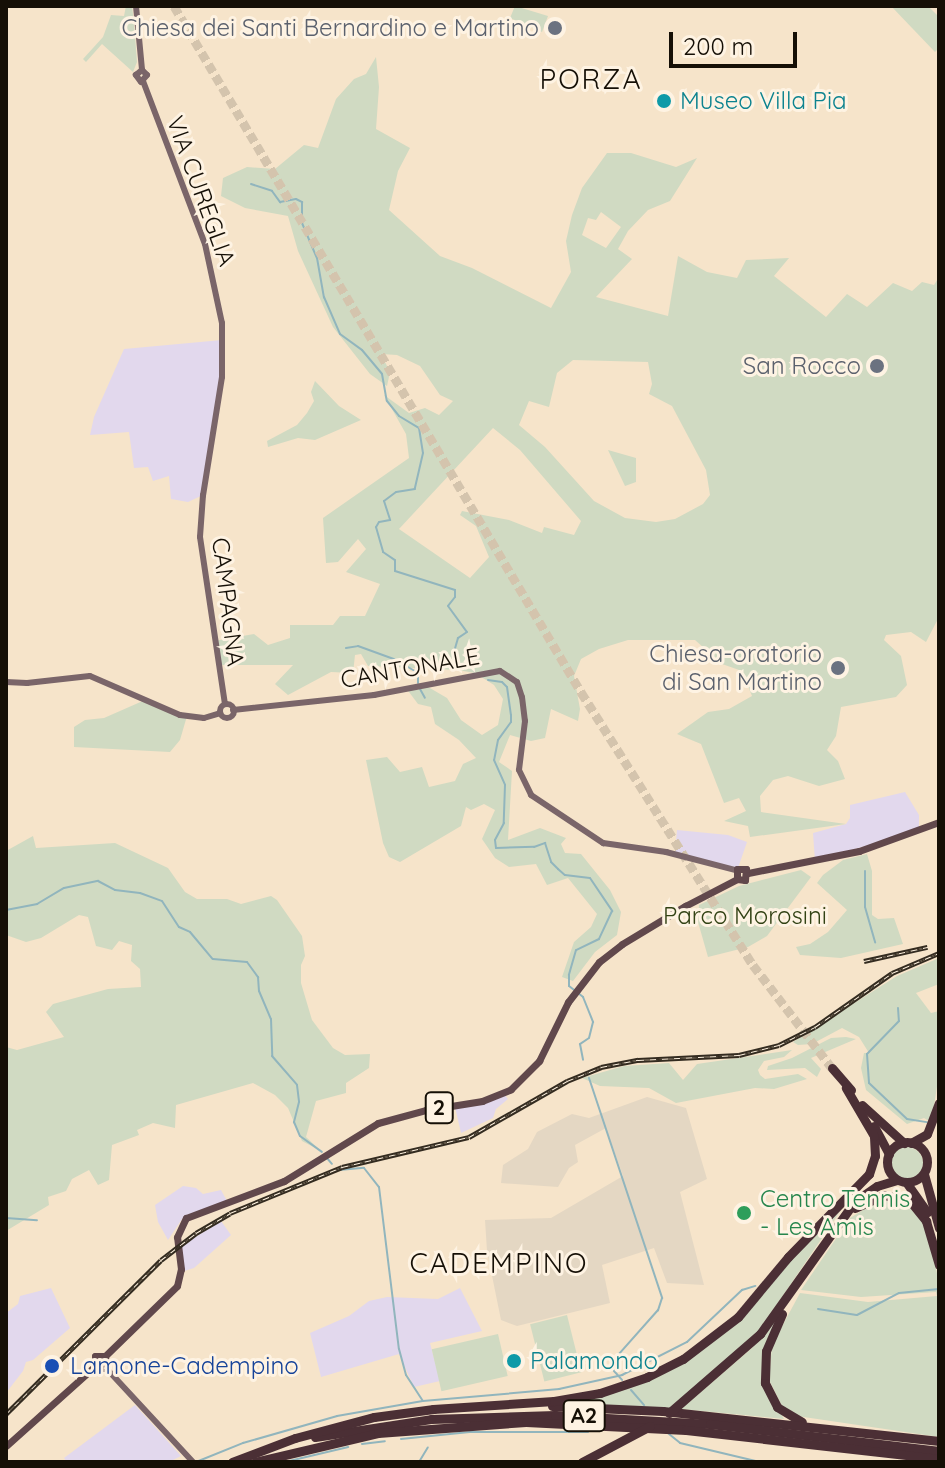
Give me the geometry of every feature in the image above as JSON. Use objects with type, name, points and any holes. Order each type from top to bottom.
[{"type":"highway","points":[[927,1161],[922,1149],[907,1143],[871,1115],[832,1068],[879,1133],[888,1159],[901,1181],[928,1215],[939,1255]]},
{"type":"highway","points":[[838,1208],[867,1177],[875,1152],[871,1128],[846,1088]]},
{"type":"highway","points":[[939,1103],[924,1174],[939,1228]]},
{"type":"highway","points":[[888,1159],[907,1143],[920,1140],[932,1132]]},
{"type":"highway","name":"A2","points":[[232,1462],[295,1438],[374,1417],[582,1397],[647,1377],[707,1343],[757,1296],[838,1208],[880,1177],[888,1159]]},
{"type":"highway","points":[[901,1181],[924,1174]]},
{"type":"highway","name":"A2","points":[[876,1433],[797,1420],[781,1410],[771,1398],[764,1377],[766,1351],[776,1324],[810,1263],[854,1202],[877,1186],[901,1181]]},
{"type":"highway","name":"A2","points":[[810,1263],[861,1204],[876,1196],[893,1195],[910,1201],[924,1216],[939,1265]]},
{"type":"highway","name":"A2","points":[[582,1462],[627,1440],[682,1404],[746,1349],[795,1290],[826,1244]]},
{"type":"highway","name":"A2","points":[[501,1405],[642,1409],[939,1441]]},
{"type":"highway","name":"A2","points":[[232,1462],[297,1442],[369,1427],[507,1415],[668,1421],[939,1451]]},
{"type":"highway","name":"A2","points":[[255,1462],[367,1435],[514,1422],[686,1430],[939,1459]]},
{"type":"main road","points":[[748,873],[859,851],[939,822]]},
{"type":"main road","points":[[743,867],[748,873],[745,880],[737,879],[735,870],[743,867]]},
{"type":"main road","name":"2","points":[[105,1356],[177,1286],[181,1272],[178,1231],[188,1217],[279,1184],[383,1121],[474,1103],[503,1093],[527,1076],[544,1054],[568,1002],[581,983],[622,944],[737,879]]},
{"type":"main road","points":[[6,1446],[94,1367],[95,1356],[105,1356],[106,1368],[100,1370],[94,1367]]},
{"type":"street","name":"VIA CUREGLIA","points":[[136,6],[142,70],[136,75],[143,81],[202,234],[218,297],[223,368],[202,504]]},
{"type":"street","name":"CAMPAGNA","points":[[202,504],[201,552],[225,704]]},
{"type":"street","name":"CANTONALE","points":[[233,710],[374,695],[500,671],[517,682],[522,697],[524,729],[519,754],[520,777],[531,795],[598,840],[619,847],[666,852],[735,870]]},
{"type":"street","points":[[6,682],[27,683],[90,676],[180,715],[204,718],[220,713],[225,704],[233,710],[227,718],[220,713]]},
{"type":"street","points":[[106,1368],[193,1462]]},
{"type":"shaded area","points":[[222,340],[219,387],[203,495],[188,502],[171,499],[169,476],[153,481],[148,467],[134,468],[129,432],[90,435],[94,417],[124,349]]},
{"type":"shaded area","points":[[905,792],[919,815],[919,830],[815,861],[813,833],[846,824],[850,818],[850,805]]},
{"type":"shaded area","points":[[677,830],[728,835],[747,842],[738,868],[675,854]]},
{"type":"shaded area","points":[[503,1093],[508,1099],[496,1109],[493,1118],[461,1133],[455,1107]]},
{"type":"shaded area","points":[[647,1097],[686,1108],[707,1179],[680,1192],[704,1285],[667,1283],[654,1248],[602,1265],[610,1303],[517,1326],[501,1320],[487,1251],[485,1220],[551,1218],[623,1176],[606,1128],[575,1145],[578,1162],[569,1168],[558,1187],[501,1183],[503,1165],[528,1149],[537,1132],[572,1114],[589,1118]]},
{"type":"shaded area","points":[[183,1186],[196,1188],[203,1194],[221,1190],[227,1201],[182,1219],[168,1240],[158,1222],[155,1205]]},
{"type":"shaded area","points":[[221,1221],[231,1235],[194,1268],[181,1272],[181,1246]]},
{"type":"shaded area","points":[[51,1288],[70,1328],[33,1360],[26,1362],[6,1393],[6,1313],[18,1304],[20,1296]]},
{"type":"shaded area","points":[[460,1288],[482,1331],[430,1343],[440,1381],[414,1387],[399,1354],[321,1377],[310,1333],[349,1316],[369,1301],[387,1297],[438,1299]]},
{"type":"shaded area","points":[[135,1405],[181,1456],[169,1462],[67,1462],[64,1458]]},
{"type":"green space","points":[[126,6],[132,6],[134,23],[137,62],[133,72],[102,44],[86,62],[83,59],[103,37],[111,15],[124,16]]},
{"type":"green space","points":[[515,6],[548,16],[542,32],[510,18]]},
{"type":"green space","points":[[891,6],[928,6],[939,17],[939,48],[935,52]]},
{"type":"green space","points":[[376,57],[379,87],[376,129],[410,148],[398,171],[389,210],[440,256],[472,268],[551,308],[571,272],[566,241],[572,215],[582,188],[607,153],[631,153],[676,167],[697,158],[670,201],[648,210],[628,231],[618,249],[632,259],[596,297],[668,316],[678,256],[707,272],[737,278],[746,260],[789,258],[774,276],[826,317],[847,294],[867,307],[893,283],[912,291],[922,282],[934,285],[939,277],[939,617],[926,642],[911,632],[886,635],[884,640],[901,656],[907,685],[896,697],[841,707],[836,736],[827,750],[838,761],[845,779],[819,786],[788,776],[773,780],[760,796],[761,812],[846,824],[750,837],[748,826],[724,821],[746,811],[739,798],[724,803],[701,744],[677,734],[708,712],[729,709],[752,696],[742,671],[722,664],[695,640],[628,640],[599,649],[581,659],[574,676],[580,709],[578,721],[551,709],[545,738],[531,741],[510,735],[499,762],[512,771],[508,840],[540,828],[566,838],[561,844],[565,853],[581,854],[610,890],[621,912],[617,935],[595,952],[573,981],[562,977],[574,942],[591,927],[597,914],[568,878],[547,885],[536,864],[509,867],[495,858],[482,839],[495,810],[484,804],[471,810],[466,807],[461,826],[400,862],[389,857],[383,843],[366,760],[387,757],[400,772],[422,767],[429,787],[455,781],[463,764],[476,758],[459,740],[435,724],[431,707],[418,704],[406,688],[423,684],[447,698],[461,720],[482,735],[498,725],[503,699],[494,685],[475,673],[458,670],[368,666],[361,654],[355,655],[353,673],[331,672],[288,695],[275,684],[293,665],[217,665],[214,641],[254,634],[268,645],[290,638],[290,625],[333,625],[340,616],[365,616],[380,584],[346,572],[366,549],[358,539],[338,562],[326,563],[323,518],[409,458],[406,434],[384,395],[409,413],[425,408],[439,415],[453,401],[440,395],[420,366],[397,355],[381,354],[390,372],[387,386],[370,374],[333,327],[298,251],[288,216],[245,208],[221,196],[223,178],[247,167],[275,169],[304,145],[318,148],[336,99],[354,79],[366,74]],"holes":[[[601,212],[621,227],[606,248],[582,235],[588,218],[596,220]],[[573,360],[648,362],[652,384],[649,394],[672,406],[706,470],[710,495],[703,504],[675,519],[656,522],[625,518],[594,501],[545,447],[519,425],[529,401],[549,407],[557,373]],[[493,428],[520,450],[581,521],[574,535],[544,527],[542,533],[509,520],[462,511],[460,515],[476,526],[489,557],[470,578],[399,529]]]},
{"type":"green space","points":[[315,381],[339,406],[361,420],[315,440],[298,438],[268,447],[267,441],[297,425],[307,413],[314,401],[311,392]]},
{"type":"green space","points":[[608,450],[636,458],[636,482],[625,486]]},
{"type":"green space","points":[[145,700],[187,716],[180,740],[170,752],[74,747],[74,727],[85,720],[104,718]]},
{"type":"green space","points":[[33,836],[36,848],[115,843],[168,868],[185,892],[197,899],[227,899],[241,904],[271,896],[277,900],[302,936],[305,956],[301,965],[301,983],[312,1020],[333,1048],[345,1055],[370,1054],[369,1068],[346,1083],[346,1093],[316,1101],[306,1137],[321,1151],[302,1141],[288,1108],[275,1095],[253,1083],[176,1105],[175,1128],[153,1123],[137,1130],[139,1135],[112,1145],[109,1180],[98,1185],[89,1170],[72,1179],[66,1191],[48,1197],[49,1205],[6,1231],[6,1047],[17,1050],[64,1037],[46,1012],[53,1004],[108,989],[141,987],[140,969],[131,961],[132,945],[119,941],[112,950],[96,946],[88,917],[79,915],[41,938],[26,942],[6,935],[6,851]]},
{"type":"green space","points":[[867,854],[872,871],[872,915],[878,919],[894,918],[903,944],[841,958],[800,955],[796,947],[810,944],[828,932],[847,910],[817,883],[843,860]]},
{"type":"green space","name":"Parco Morosini","points":[[801,870],[811,877],[767,936],[748,947],[708,957],[698,922],[699,905],[739,886]]},
{"type":"green space","points":[[939,958],[939,984],[916,993],[931,1013],[939,1011],[939,1074],[933,1112],[929,1121],[924,1118],[907,1124],[866,1090],[861,1068],[864,1053],[869,1053],[859,1037],[842,1028],[812,1044],[798,1045],[793,1042],[897,976]]},
{"type":"green space","points":[[831,1038],[856,1039],[811,1058],[821,1069],[817,1077],[805,1068],[767,1070],[768,1066],[792,1058]]},
{"type":"green space","points":[[792,1050],[784,1057],[764,1061],[758,1070],[760,1075],[765,1079],[798,1074],[807,1079],[774,1089],[755,1088],[676,1103],[649,1088],[600,1086],[582,1078],[624,1066],[669,1063],[683,1080],[697,1064]]},
{"type":"green space","points":[[907,1147],[918,1152],[923,1163],[918,1174],[907,1179],[896,1174],[891,1163],[896,1152]]},
{"type":"green space","points":[[883,1198],[908,1204],[923,1223],[934,1257],[939,1284],[939,1437],[797,1416],[782,1406],[769,1380],[772,1345],[800,1293],[868,1302],[937,1296],[936,1292],[861,1297],[801,1290],[850,1218]]},
{"type":"green space","points":[[841,1210],[757,1334],[670,1409],[566,1403],[681,1364],[698,1353],[733,1325],[795,1254]]},
{"type":"green space","points":[[567,1315],[581,1372],[544,1381],[530,1324]]},
{"type":"green space","points":[[775,1321],[762,1380],[784,1419],[681,1409],[752,1348]]},
{"type":"green space","points":[[498,1334],[508,1376],[441,1391],[432,1349]]},
{"type":"waterway","points":[[251,184],[272,191],[280,202],[296,199],[302,202],[302,223],[317,258],[324,297],[340,334],[362,350],[382,374],[387,401],[399,416],[419,428],[423,453],[415,489],[396,492],[384,501],[390,520],[379,522],[376,527],[383,552],[395,560],[395,571],[455,590],[455,597],[448,606],[467,632],[458,638],[453,656],[464,669]]},
{"type":"waterway","points":[[346,648],[358,646],[394,659],[418,673],[418,683]]},
{"type":"waterway","points":[[488,680],[502,682],[507,687],[511,715],[511,722],[498,740],[494,760],[505,785],[504,823],[495,840],[496,848],[534,847],[545,843],[551,862],[565,875],[590,878],[612,911],[599,939],[576,950],[569,975],[569,986],[583,997],[593,1022],[589,1038],[580,1044],[583,1060]]},
{"type":"waterway","points":[[420,689],[425,698]]},
{"type":"waterway","points":[[865,871],[865,907],[875,943]]},
{"type":"waterway","points":[[6,910],[37,904],[64,888],[98,881],[115,890],[140,893],[162,901],[179,927],[190,932],[213,959],[247,962],[258,977],[259,991],[271,1019],[272,1056],[297,1085],[299,1102],[294,1122],[300,1136],[322,1152]]},
{"type":"waterway","points":[[898,1008],[899,1021],[867,1054],[869,1083],[907,1119],[927,1122]]},
{"type":"waterway","points":[[589,1078],[662,1298],[658,1310],[618,1355],[614,1371],[622,1380]]},
{"type":"waterway","points":[[326,1157],[332,1164]]},
{"type":"waterway","points":[[339,1170],[364,1168],[379,1187],[399,1349],[406,1375],[423,1401]]},
{"type":"waterway","points":[[6,1218],[37,1220]]},
{"type":"waterway","points":[[196,1462],[243,1443],[337,1416],[423,1401],[559,1389],[622,1375],[687,1342],[742,1290],[755,1286]]},
{"type":"waterway","points":[[818,1309],[857,1315],[899,1293],[939,1289]]},
{"type":"waterway","points":[[631,1390],[644,1405]]},
{"type":"waterway","points":[[401,1439],[470,1432],[588,1432]]},
{"type":"waterway","points":[[669,1434],[680,1443],[760,1462]]},
{"type":"waterway","points":[[362,1444],[385,1441]]},
{"type":"waterway","points":[[285,1462],[348,1447]]},
{"type":"waterway","points":[[419,1462],[428,1447]]},
{"type":"tunnel","points":[[174,6],[581,692],[753,965],[832,1068]]},
{"type":"railway","points":[[864,961],[927,947]]},
{"type":"railway","points":[[6,1414],[161,1260],[196,1233],[230,1213],[342,1167],[469,1137],[567,1081],[601,1067],[638,1060],[739,1055],[779,1045],[815,1027],[892,973],[939,953]]},
{"type":"place","name":"Chiesa dei Santi Bernardino e Martino","points":[[555,28]]},
{"type":"place","name":"Museo Villa Pia","points":[[664,101]]},
{"type":"place","name":"San Rocco","points":[[877,366]]},
{"type":"place","name":"Chiesa-oratorio di San Martino","points":[[838,668]]},
{"type":"place","name":"Centro Tennis - Les Amis","points":[[744,1213]]},
{"type":"place","name":"Palamondo","points":[[514,1361]]},
{"type":"place","name":"Lamone-Cadempino","points":[[52,1366]]},
{"type":"district","name":"PORZA","points":[[591,79]]},
{"type":"district","name":"CADEMPINO","points":[[499,1263]]}]
